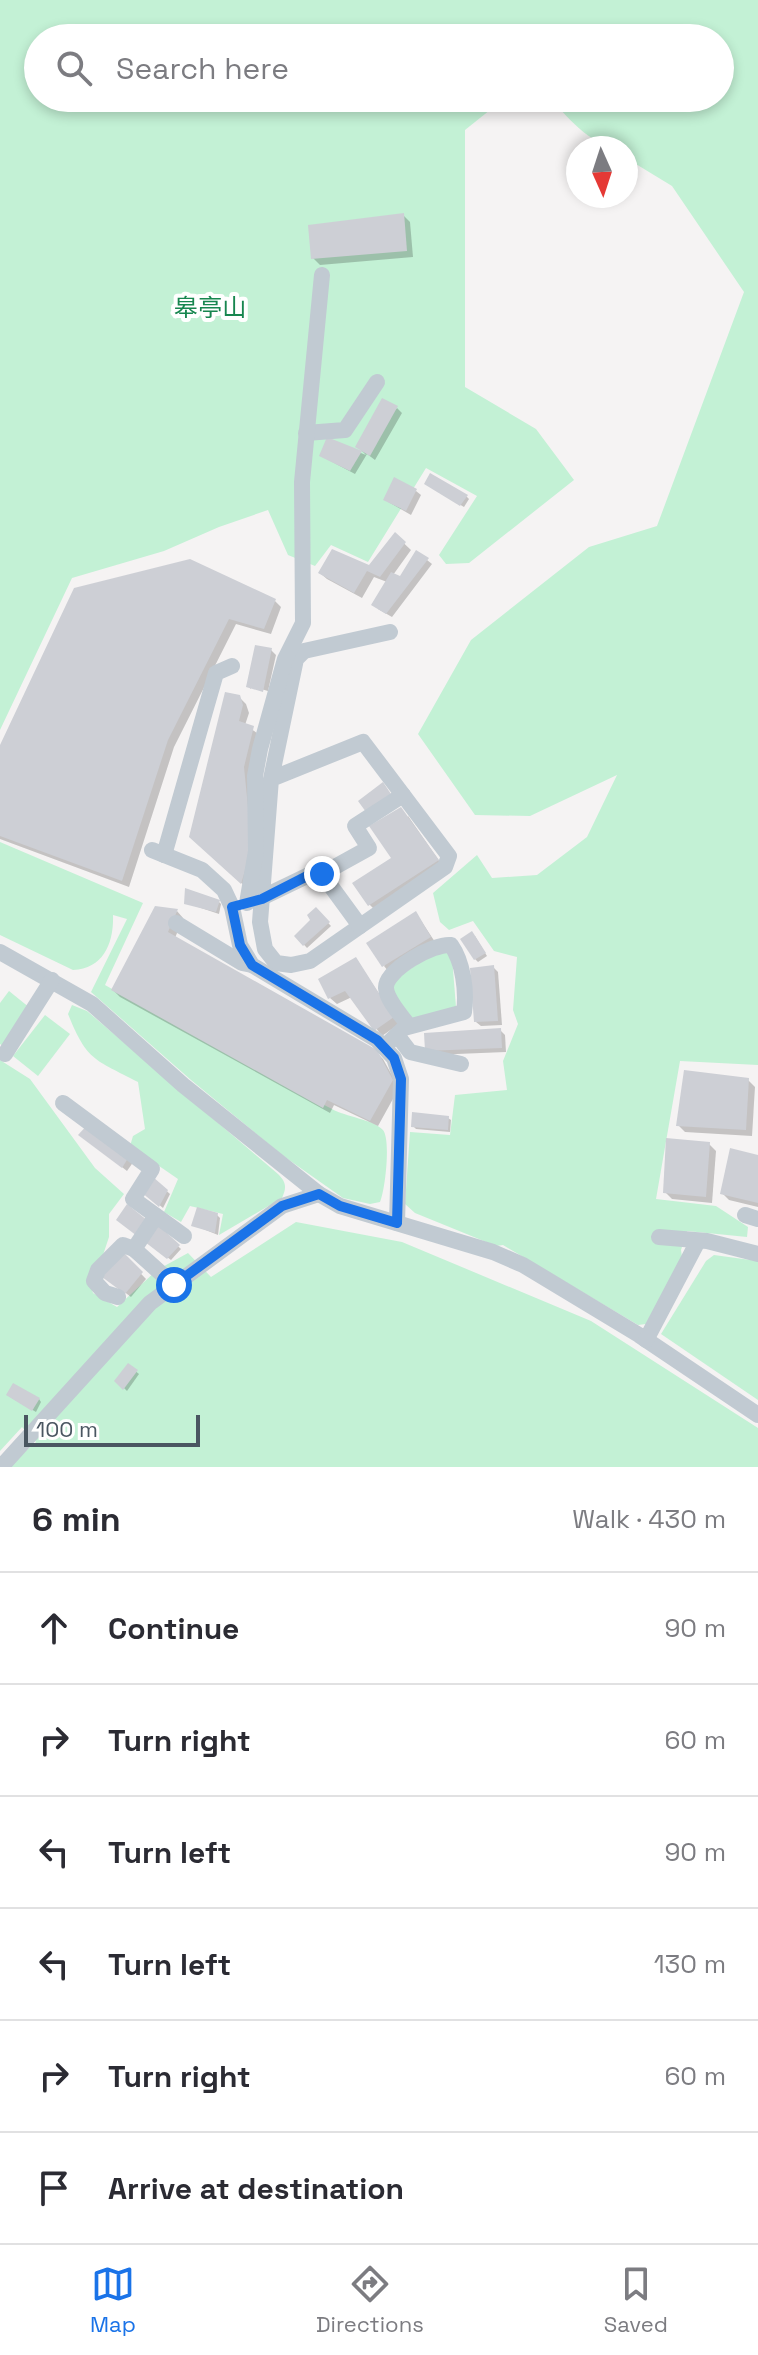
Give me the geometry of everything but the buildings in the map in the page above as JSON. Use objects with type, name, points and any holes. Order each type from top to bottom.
[{"type":"street","points":[[252,965],[240,945],[256,851],[255,776],[285,659],[303,623],[302,482],[322,275]]},
{"type":"street","points":[[306,433],[345,430],[377,382]]},
{"type":"street","points":[[247,903],[296,659],[304,651],[390,632]]},
{"type":"street","points":[[232,666],[216,673],[158,852],[202,870],[224,890],[247,903],[260,922],[265,949],[276,963],[291,965],[310,961],[445,867],[449,856],[363,742],[271,779]]},
{"type":"street","points":[[247,903],[313,873],[322,874],[369,848],[355,826],[403,795]]},
{"type":"street","points":[[322,874],[360,926]]},
{"type":"street","points":[[176,923],[377,1040],[394,1058],[401,1079],[397,1223]]},
{"type":"street","points":[[384,1047],[403,1030],[464,1012],[459,956],[451,945],[433,947],[392,973],[386,984],[387,994],[403,1030],[410,1052],[461,1064]]},
{"type":"street","points":[[0,952],[92,1004],[183,1085],[319,1194],[340,1206],[493,1252],[523,1265],[646,1340],[758,1415]]},
{"type":"street","points":[[5,1054],[52,980]]},
{"type":"street","points":[[63,1103],[152,1169],[133,1199],[184,1236]]},
{"type":"street","points":[[1,1467],[150,1303],[282,1206],[319,1194]]},
{"type":"street","points":[[134,1249],[156,1216]]},
{"type":"street","points":[[659,1237],[698,1241],[758,1254]]},
{"type":"street","points":[[646,1340],[698,1241]]},
{"type":"street","points":[[118,1297],[105,1293],[94,1281],[98,1270],[123,1245],[134,1249],[174,1285]]},
{"type":"green space","name":"皋亭山","points":[[0,0],[758,0],[758,1065],[680,1061],[656,1199],[716,1206],[748,1227],[747,1237],[687,1231],[682,1257],[646,1324],[638,1325],[503,1245],[496,1246],[415,1213],[405,1204],[410,1132],[450,1135],[455,1095],[507,1090],[503,1061],[518,1024],[513,1010],[517,957],[494,951],[473,921],[449,930],[440,922],[433,893],[477,855],[492,878],[537,875],[587,837],[617,775],[530,816],[475,815],[418,734],[471,640],[589,547],[657,526],[744,292],[672,186],[638,165],[638,136],[589,136],[562,112],[734,112],[734,24],[24,24],[24,112],[488,112],[465,130],[465,387],[536,429],[574,480],[469,563],[446,564],[439,555],[477,496],[426,468],[368,562],[331,545],[315,566],[288,555],[268,510],[164,551],[72,578],[0,730]]},
{"type":"green space","points":[[0,842],[143,903],[105,985],[303,1094],[383,1130],[387,1154],[380,1202],[370,1204],[343,1198],[282,1155],[91,992],[127,919],[113,915],[112,935],[100,959],[92,965],[73,970],[0,935]]},
{"type":"green space","points":[[445,951],[452,957],[456,1007],[413,1019],[393,993],[394,980],[434,953]]},
{"type":"green space","points":[[9,991],[30,1008],[3,1046],[0,1044],[0,1003]]},
{"type":"green space","points":[[72,1005],[87,1011],[278,1174],[285,1185],[282,1198],[219,1235],[223,1214],[190,1206],[181,1222],[164,1212],[178,1179],[130,1146],[133,1136],[145,1129],[138,1082],[102,1063],[87,1050],[68,1014]]},
{"type":"green space","points":[[45,1015],[70,1034],[38,1076],[13,1056]]},
{"type":"green space","points":[[0,1060],[30,1079],[95,1168],[124,1194],[109,1214],[109,1237],[103,1255],[88,1275],[93,1293],[117,1307],[157,1270],[188,1253],[211,1277],[296,1222],[402,1242],[591,1321],[758,1428],[758,1467],[8,1467],[36,1442],[22,1427],[0,1451]]},
{"type":"green space","points":[[714,1255],[758,1261],[758,1400],[661,1334],[706,1261]]},
{"type":"route","points":[[174,1285],[282,1206],[298,1199],[319,1194],[340,1206],[397,1223],[401,1079],[394,1058],[377,1040],[252,965],[240,945],[232,907],[262,899],[313,873],[322,874]]}]
